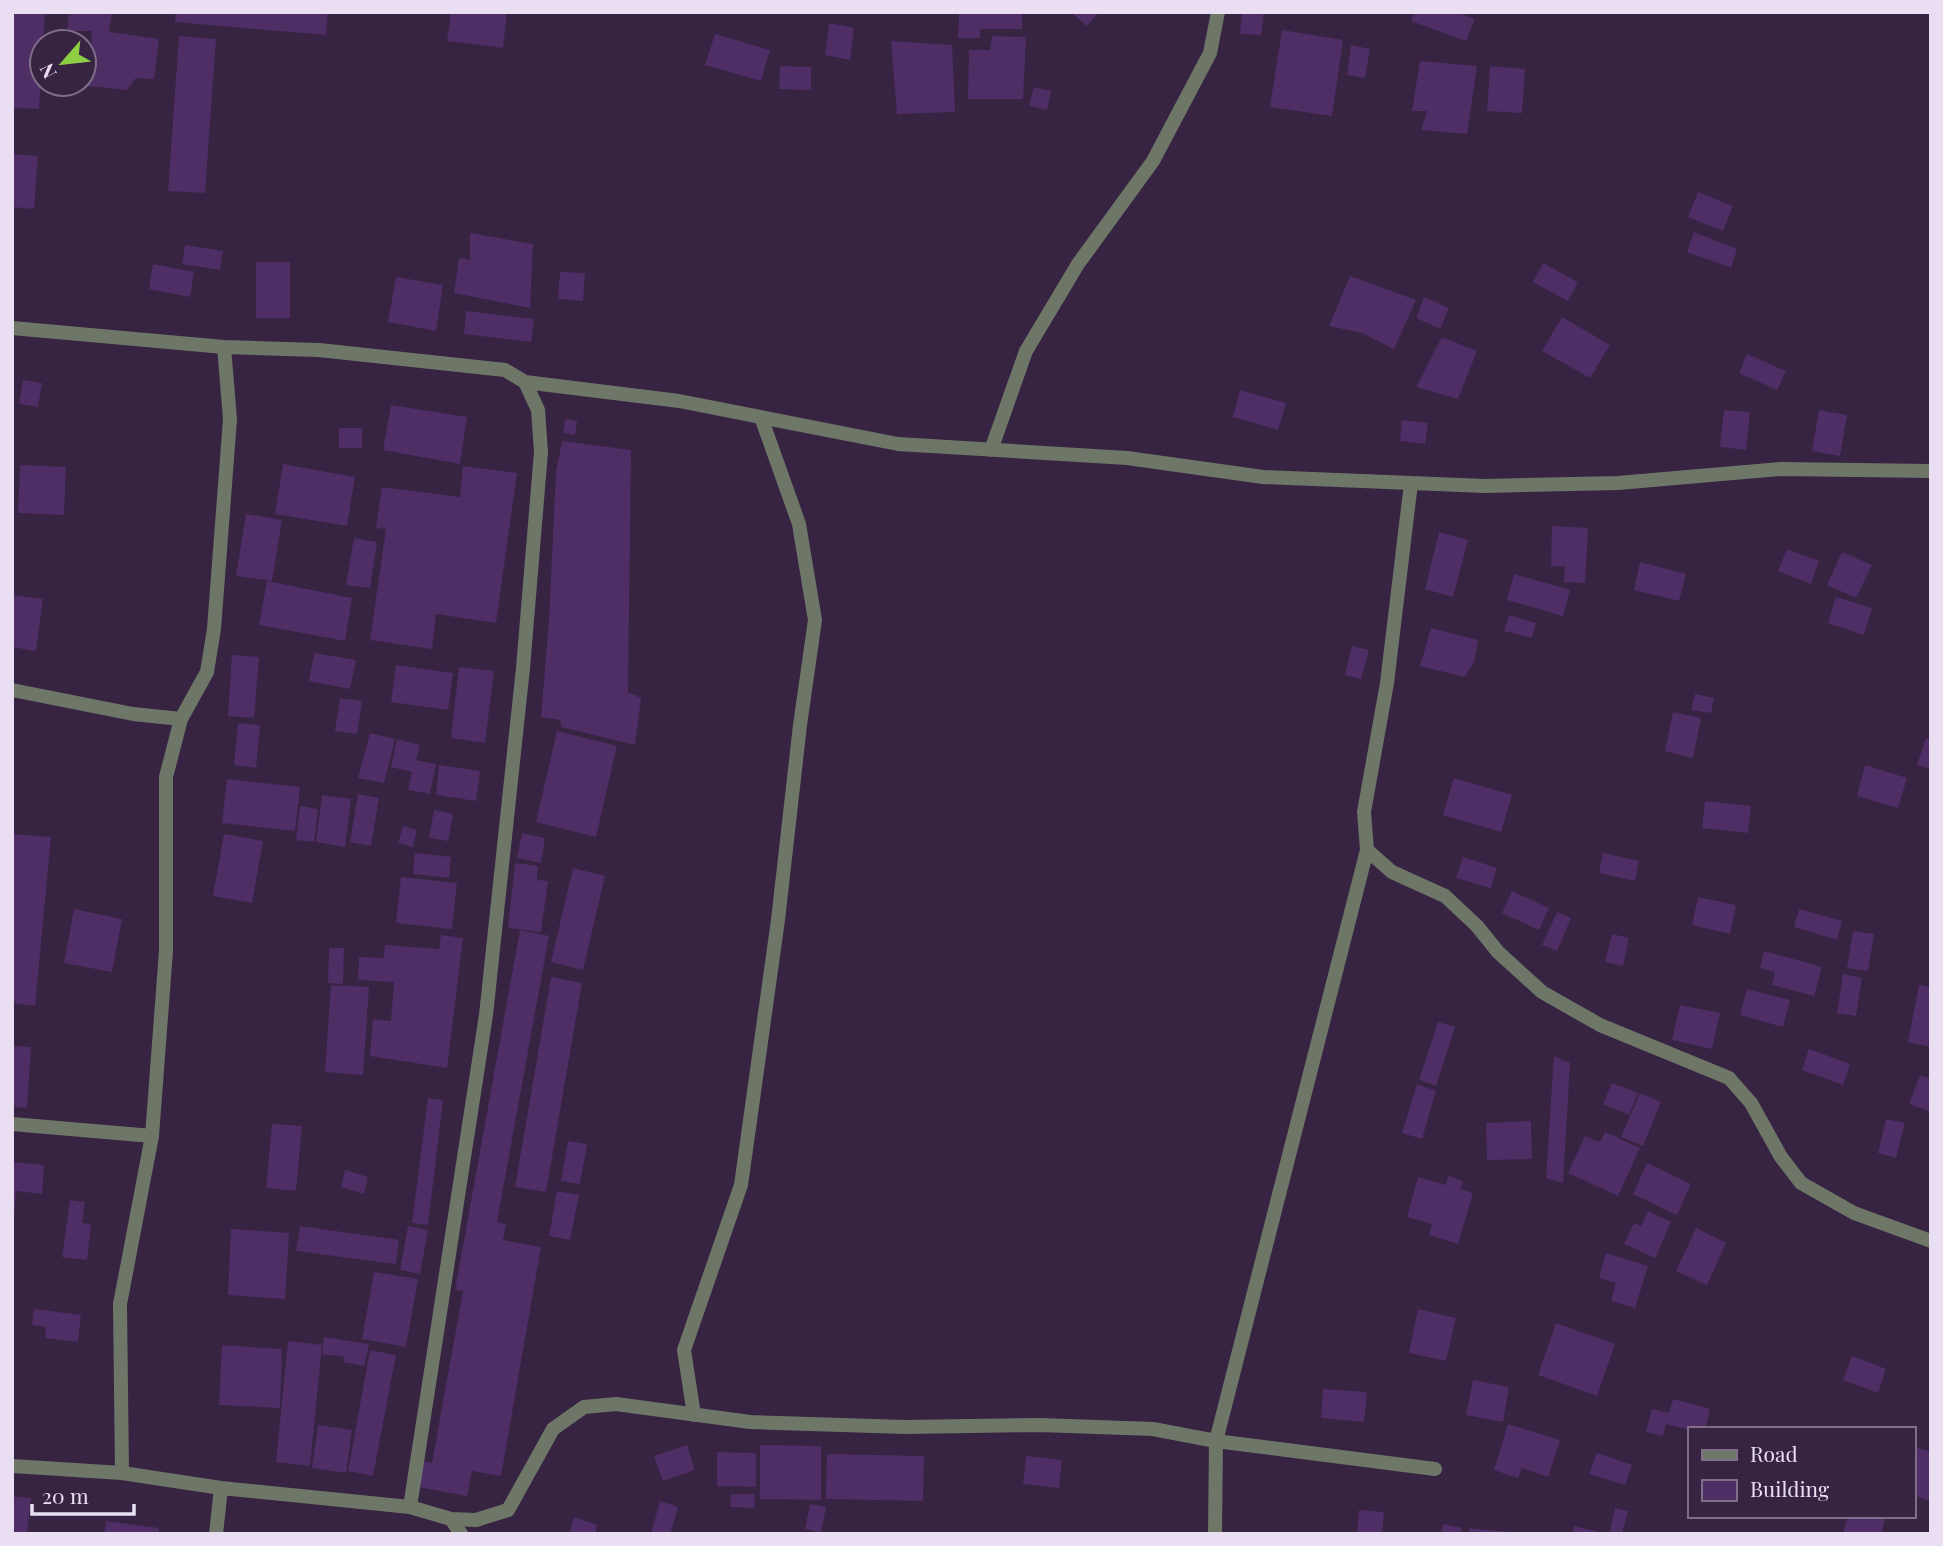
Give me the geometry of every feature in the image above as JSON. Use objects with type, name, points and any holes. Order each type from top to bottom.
[{"type":"street","points":[[991,450],[1026,351],[1078,264],[1153,161],[1210,53],[1218,12]]},
{"type":"street","points":[[12,328],[224,347],[319,350],[505,370],[525,382],[679,401],[898,444],[1127,458],[1263,477],[1485,486],[1618,483],[1782,469],[1931,471]]},
{"type":"street","points":[[122,1473],[120,1304],[152,1136],[166,951],[166,777],[181,719],[207,672],[214,629],[230,419],[224,347]]},
{"type":"street","points":[[410,1507],[486,1014],[523,668],[541,452],[538,410],[525,382]]},
{"type":"street","points":[[694,1415],[684,1350],[741,1185],[778,920],[815,620],[799,523],[761,417]]},
{"type":"street","points":[[1215,1534],[1216,1441],[1367,850],[1363,812],[1387,683],[1411,483]]},
{"type":"street","points":[[12,690],[181,719]]},
{"type":"street","points":[[1367,850],[1392,872],[1445,897],[1477,926],[1498,952],[1542,992],[1600,1025],[1729,1078],[1751,1103],[1781,1157],[1801,1183],[1854,1213],[1931,1241]]},
{"type":"street","points":[[12,1124],[152,1136]]},
{"type":"street","points":[[12,1466],[122,1473],[221,1488],[410,1507],[451,1519],[476,1520],[508,1510],[553,1429],[584,1407],[616,1404],[762,1423],[905,1427],[1040,1425],[1153,1429],[1216,1441],[1435,1468]]},
{"type":"street","points":[[216,1534],[221,1488]]},
{"type":"street","points":[[451,1519],[461,1534]]},
{"type":"building","points":[[12,12],[45,14],[44,28],[28,28],[28,98],[40,98],[39,109],[12,108]]},
{"type":"building","points":[[69,12],[112,12],[109,32],[159,39],[154,79],[136,78],[127,90],[98,87],[98,28],[67,28]]},
{"type":"building","points":[[176,12],[328,12],[326,35],[175,22]]},
{"type":"building","points":[[451,12],[507,12],[503,48],[447,41]]},
{"type":"building","points":[[1022,12],[1022,29],[980,29],[980,38],[958,38],[959,13]]},
{"type":"building","points":[[1071,12],[1099,12],[1087,26]]},
{"type":"building","points":[[1242,12],[1264,12],[1261,35],[1240,34]]},
{"type":"building","points":[[1414,12],[1457,12],[1475,19],[1466,41],[1411,21]]},
{"type":"building","points":[[829,23],[854,28],[850,60],[825,55]]},
{"type":"building","points":[[1282,30],[1343,40],[1332,116],[1270,107]]},
{"type":"building","points":[[715,34],[770,50],[761,81],[705,65]]},
{"type":"building","points":[[179,36],[216,39],[205,193],[168,191]]},
{"type":"building","points":[[992,36],[1026,37],[1023,99],[968,99],[969,50],[990,50]]},
{"type":"building","points":[[891,41],[952,45],[955,112],[897,114]]},
{"type":"building","points":[[1351,45],[1370,49],[1365,78],[1347,75]]},
{"type":"building","points":[[1420,61],[1477,66],[1467,134],[1421,130],[1427,111],[1412,111]]},
{"type":"building","points":[[780,66],[811,67],[811,90],[779,89]]},
{"type":"building","points":[[1490,66],[1525,69],[1522,113],[1487,111]]},
{"type":"building","points":[[1034,87],[1051,91],[1047,110],[1029,106]]},
{"type":"building","points":[[12,154],[38,156],[34,209],[12,207]]},
{"type":"building","points":[[1698,192],[1733,206],[1723,231],[1688,217]]},
{"type":"building","points":[[1694,232],[1737,249],[1731,268],[1687,252]]},
{"type":"building","points":[[470,233],[533,244],[530,308],[454,293],[459,258],[470,260]]},
{"type":"building","points":[[185,245],[223,251],[220,270],[182,264]]},
{"type":"building","points":[[256,262],[290,262],[290,318],[256,318]]},
{"type":"building","points":[[1543,263],[1578,282],[1568,301],[1533,282]]},
{"type":"building","points":[[153,264],[194,272],[190,297],[149,289]]},
{"type":"building","points":[[560,272],[585,273],[583,301],[558,299]]},
{"type":"building","points":[[1350,276],[1416,300],[1394,349],[1362,333],[1329,326]]},
{"type":"building","points":[[396,277],[443,285],[436,331],[388,322]]},
{"type":"building","points":[[1424,297],[1449,308],[1440,329],[1416,318]]},
{"type":"building","points":[[466,311],[534,319],[531,342],[464,334]]},
{"type":"building","points":[[1562,317],[1610,345],[1590,378],[1542,351]]},
{"type":"building","points":[[1442,337],[1477,351],[1458,399],[1416,387]]},
{"type":"building","points":[[1747,354],[1786,371],[1777,390],[1739,373]]},
{"type":"building","points":[[23,380],[42,383],[38,407],[19,404]]},
{"type":"building","points":[[1240,390],[1286,403],[1278,430],[1233,417]]},
{"type":"building","points":[[391,405],[467,417],[460,464],[383,450]]},
{"type":"building","points":[[1724,410],[1750,412],[1746,450],[1720,447]]},
{"type":"building","points":[[1819,410],[1847,415],[1840,456],[1812,451]]},
{"type":"building","points":[[565,419],[577,421],[575,435],[563,433]]},
{"type":"building","points":[[1402,420],[1428,423],[1425,444],[1400,441]]},
{"type":"building","points":[[339,428],[362,428],[362,448],[339,448]]},
{"type":"building","points":[[562,441],[631,450],[628,692],[641,698],[635,745],[561,727],[560,720],[541,717],[556,472]]},
{"type":"building","points":[[283,464],[355,477],[347,526],[275,514]]},
{"type":"building","points":[[20,465],[66,467],[64,515],[18,513]]},
{"type":"building","points":[[463,466],[517,473],[496,623],[436,614],[432,649],[370,640],[386,529],[376,528],[382,487],[460,497]]},
{"type":"building","points":[[246,514],[282,520],[272,581],[236,576]]},
{"type":"building","points":[[1552,526],[1588,528],[1585,583],[1564,582],[1565,566],[1551,566]]},
{"type":"building","points":[[1439,532],[1468,540],[1453,597],[1425,589]]},
{"type":"building","points":[[354,538],[377,542],[370,588],[346,585]]},
{"type":"building","points":[[1787,549],[1819,561],[1811,584],[1778,571]]},
{"type":"building","points":[[1842,552],[1872,565],[1856,598],[1827,585]]},
{"type":"building","points":[[1640,562],[1686,574],[1679,601],[1634,590]]},
{"type":"building","points":[[1514,574],[1570,590],[1563,616],[1507,600]]},
{"type":"building","points":[[267,581],[352,598],[345,641],[259,625]]},
{"type":"building","points":[[12,595],[43,599],[36,651],[12,647]]},
{"type":"building","points":[[1836,597],[1872,608],[1864,635],[1828,623]]},
{"type":"building","points":[[1509,615],[1536,623],[1532,638],[1504,631]]},
{"type":"building","points":[[1431,628],[1478,640],[1474,662],[1465,677],[1420,666]]},
{"type":"building","points":[[1352,646],[1369,650],[1361,679],[1345,675]]},
{"type":"building","points":[[314,653],[356,660],[350,689],[309,681]]},
{"type":"building","points":[[232,655],[259,657],[254,718],[228,716]]},
{"type":"building","points":[[396,665],[453,673],[448,710],[391,702]]},
{"type":"building","points":[[459,667],[494,671],[485,743],[451,738]]},
{"type":"building","points":[[1695,694],[1714,698],[1711,713],[1691,710]]},
{"type":"building","points":[[340,698],[362,701],[357,734],[335,731]]},
{"type":"building","points":[[1673,712],[1701,718],[1693,758],[1665,751]]},
{"type":"building","points":[[238,723],[260,725],[256,768],[234,765]]},
{"type":"building","points":[[557,731],[617,746],[596,837],[536,822]]},
{"type":"building","points":[[370,733],[395,739],[384,783],[358,778]]},
{"type":"building","points":[[1926,738],[1931,740],[1931,769],[1917,765]]},
{"type":"building","points":[[397,739],[420,745],[416,760],[436,764],[430,794],[408,790],[412,772],[391,767]]},
{"type":"building","points":[[439,765],[480,771],[476,801],[436,795]]},
{"type":"building","points":[[1865,765],[1907,778],[1898,808],[1857,796]]},
{"type":"building","points":[[1454,778],[1512,795],[1501,832],[1443,815]]},
{"type":"building","points":[[227,779],[300,787],[295,831],[222,823]]},
{"type":"building","points":[[358,794],[379,798],[371,846],[350,842]]},
{"type":"building","points":[[322,795],[351,799],[345,847],[316,842]]},
{"type":"building","points":[[1705,801],[1751,806],[1748,833],[1702,828]]},
{"type":"building","points":[[300,806],[318,809],[314,842],[296,840]]},
{"type":"building","points":[[434,810],[453,814],[448,841],[429,838]]},
{"type":"building","points":[[403,826],[417,830],[413,847],[398,843]]},
{"type":"building","points":[[522,833],[545,838],[541,863],[517,858]]},
{"type":"building","points":[[12,834],[51,837],[35,1006],[12,1003]]},
{"type":"building","points":[[224,834],[263,841],[252,903],[213,896]]},
{"type":"building","points":[[415,853],[451,857],[449,878],[413,874]]},
{"type":"building","points":[[1603,853],[1639,861],[1635,881],[1599,873]]},
{"type":"building","points":[[1463,857],[1497,868],[1491,888],[1456,878]]},
{"type":"building","points":[[515,863],[538,866],[537,880],[548,881],[541,932],[508,928]]},
{"type":"building","points":[[573,868],[605,876],[583,970],[551,962]]},
{"type":"building","points":[[401,877],[457,883],[452,929],[396,923]]},
{"type":"building","points":[[1512,891],[1549,908],[1539,930],[1502,913]]},
{"type":"building","points":[[1698,897],[1736,905],[1730,934],[1692,925]]},
{"type":"building","points":[[74,909],[122,919],[112,972],[64,963]]},
{"type":"building","points":[[1799,909],[1842,921],[1837,940],[1794,927]]},
{"type":"building","points":[[1557,912],[1571,918],[1557,951],[1542,945]]},
{"type":"building","points":[[520,930],[549,936],[497,1222],[506,1224],[503,1240],[541,1247],[501,1476],[472,1471],[467,1496],[418,1487],[423,1461],[432,1463],[463,1291],[455,1290]]},
{"type":"building","points":[[1853,931],[1874,934],[1868,971],[1847,968]]},
{"type":"building","points":[[1612,934],[1629,938],[1623,966],[1605,962]]},
{"type":"building","points":[[441,935],[463,938],[447,1068],[370,1056],[373,1019],[391,1021],[394,982],[358,980],[359,957],[384,958],[385,945],[439,949]]},
{"type":"building","points":[[329,948],[344,948],[343,984],[328,983]]},
{"type":"building","points":[[1764,951],[1822,967],[1814,996],[1772,985],[1775,972],[1760,968]]},
{"type":"building","points":[[1843,974],[1862,978],[1856,1016],[1837,1013]]},
{"type":"building","points":[[551,977],[582,983],[546,1192],[515,1187]]},
{"type":"building","points":[[331,985],[369,987],[363,1075],[325,1072]]},
{"type":"building","points":[[1919,985],[1931,987],[1931,1047],[1908,1042]]},
{"type":"building","points":[[1747,989],[1790,1000],[1783,1027],[1740,1015]]},
{"type":"building","points":[[1680,1005],[1720,1013],[1712,1049],[1672,1040]]},
{"type":"building","points":[[1438,1022],[1455,1027],[1436,1086],[1419,1080]]},
{"type":"building","points":[[12,1046],[31,1047],[27,1108],[12,1107]]},
{"type":"building","points":[[1809,1049],[1850,1064],[1843,1085],[1802,1070]]},
{"type":"building","points":[[1554,1056],[1570,1063],[1563,1183],[1546,1178]]},
{"type":"building","points":[[1920,1075],[1931,1079],[1931,1112],[1909,1104]]},
{"type":"building","points":[[1612,1083],[1638,1093],[1629,1115],[1603,1104]]},
{"type":"building","points":[[1417,1084],[1436,1091],[1422,1139],[1402,1133]]},
{"type":"building","points":[[1640,1093],[1661,1102],[1643,1146],[1621,1137]]},
{"type":"building","points":[[428,1098],[443,1100],[428,1225],[412,1223]]},
{"type":"building","points":[[1886,1119],[1905,1123],[1896,1158],[1878,1153]]},
{"type":"building","points":[[1531,1121],[1532,1159],[1487,1160],[1486,1123]]},
{"type":"building","points":[[272,1124],[302,1126],[296,1191],[266,1188]]},
{"type":"building","points":[[1605,1132],[1640,1148],[1618,1196],[1568,1173],[1585,1136],[1600,1142]]},
{"type":"building","points":[[568,1141],[587,1144],[580,1184],[561,1181]]},
{"type":"building","points":[[12,1162],[44,1165],[42,1194],[16,1191],[14,1220],[12,1219]]},
{"type":"building","points":[[1647,1163],[1691,1184],[1677,1215],[1633,1194]]},
{"type":"building","points":[[345,1170],[368,1177],[364,1194],[341,1187]]},
{"type":"building","points":[[1448,1176],[1463,1181],[1460,1189],[1473,1193],[1458,1244],[1429,1235],[1432,1224],[1407,1217],[1418,1177],[1446,1185]]},
{"type":"building","points":[[557,1191],[579,1195],[570,1240],[549,1236]]},
{"type":"building","points":[[70,1200],[85,1202],[82,1223],[91,1224],[87,1260],[62,1257]]},
{"type":"building","points":[[1648,1211],[1671,1222],[1655,1258],[1624,1244],[1634,1223],[1641,1226]]},
{"type":"building","points":[[300,1226],[399,1240],[396,1264],[296,1251]]},
{"type":"building","points":[[408,1226],[428,1230],[420,1274],[400,1270]]},
{"type":"building","points":[[1696,1228],[1726,1243],[1707,1285],[1676,1271]]},
{"type":"building","points":[[231,1229],[289,1233],[285,1299],[228,1295]]},
{"type":"building","points":[[1606,1253],[1648,1266],[1635,1308],[1611,1301],[1616,1283],[1599,1278]]},
{"type":"building","points":[[374,1272],[418,1279],[406,1347],[362,1339]]},
{"type":"building","points":[[34,1309],[81,1315],[78,1342],[45,1338],[46,1327],[32,1325]]},
{"type":"building","points":[[1418,1309],[1456,1318],[1446,1361],[1409,1353]]},
{"type":"building","points":[[1556,1323],[1615,1344],[1597,1396],[1538,1375]]},
{"type":"building","points":[[324,1337],[369,1344],[364,1366],[343,1362],[344,1357],[322,1354]]},
{"type":"building","points":[[288,1341],[322,1345],[310,1466],[276,1462]]},
{"type":"building","points":[[222,1345],[282,1349],[280,1408],[219,1405]]},
{"type":"building","points":[[370,1350],[396,1355],[373,1476],[348,1471]]},
{"type":"building","points":[[1852,1356],[1886,1369],[1878,1393],[1843,1380]]},
{"type":"building","points":[[1473,1380],[1509,1387],[1503,1422],[1466,1415]]},
{"type":"building","points":[[1323,1389],[1367,1392],[1364,1422],[1321,1418]]},
{"type":"building","points":[[1673,1399],[1710,1409],[1706,1427],[1688,1427],[1688,1430],[1666,1424],[1663,1436],[1646,1432],[1652,1409],[1669,1413]]},
{"type":"building","points":[[1508,1424],[1560,1440],[1548,1477],[1522,1468],[1518,1478],[1494,1470]]},
{"type":"building","points":[[318,1425],[352,1430],[346,1473],[312,1468]]},
{"type":"building","points":[[687,1445],[695,1470],[663,1481],[654,1456]]},
{"type":"building","points":[[760,1445],[821,1446],[821,1500],[760,1499]]},
{"type":"building","points":[[1915,1447],[1931,1452],[1931,1501],[1915,1496]]},
{"type":"building","points":[[717,1452],[756,1453],[756,1487],[717,1486]]},
{"type":"building","points":[[1597,1453],[1632,1465],[1625,1485],[1589,1474]]},
{"type":"building","points":[[827,1454],[924,1456],[923,1501],[826,1499]]},
{"type":"building","points":[[1026,1456],[1062,1460],[1059,1488],[1023,1484]]},
{"type":"building","points":[[731,1494],[755,1494],[754,1508],[730,1507]]},
{"type":"building","points":[[12,1496],[31,1498],[27,1534],[12,1534]]},
{"type":"building","points":[[660,1501],[678,1507],[670,1534],[651,1534]]},
{"type":"building","points":[[810,1504],[826,1507],[821,1533],[805,1529]]},
{"type":"building","points":[[1615,1508],[1628,1511],[1622,1534],[1609,1534]]},
{"type":"building","points":[[1359,1510],[1384,1512],[1382,1534],[1357,1534]]},
{"type":"building","points":[[574,1517],[597,1525],[595,1534],[569,1534]]},
{"type":"building","points":[[1847,1518],[1885,1518],[1881,1534],[1843,1534]]},
{"type":"building","points":[[106,1521],[159,1528],[158,1534],[104,1534]]},
{"type":"building","points":[[1443,1524],[1462,1528],[1461,1534],[1441,1534]]},
{"type":"building","points":[[1574,1526],[1604,1533],[1604,1534],[1572,1534]]},
{"type":"building","points":[[1469,1528],[1509,1532],[1509,1534],[1469,1534]]}]
